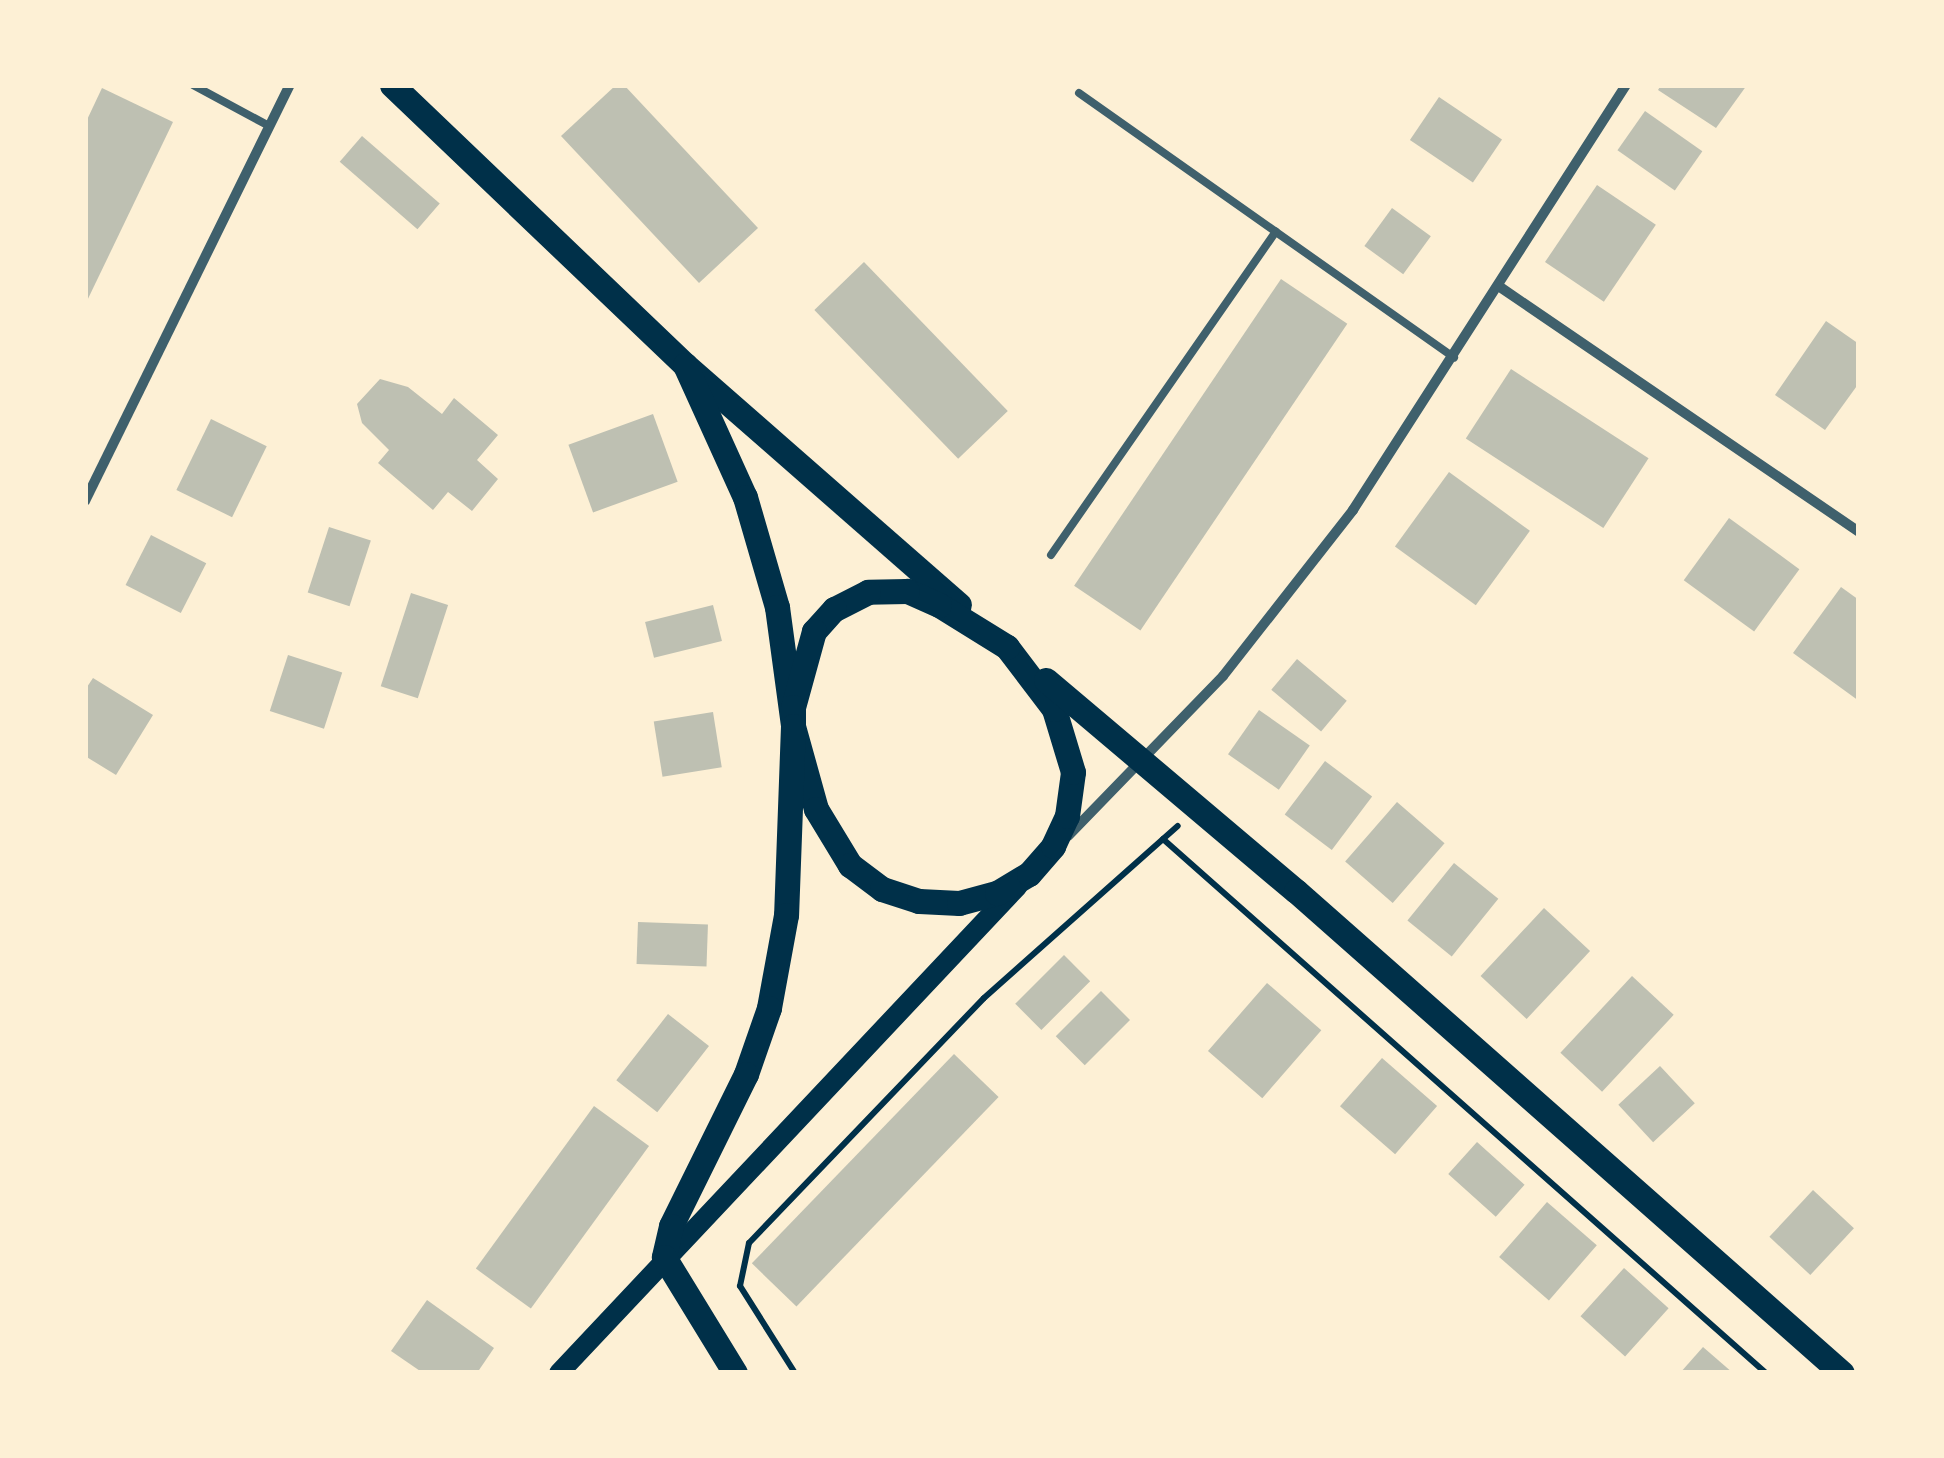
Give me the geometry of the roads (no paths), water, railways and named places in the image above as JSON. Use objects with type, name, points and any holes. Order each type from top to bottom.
[{"type":"main road","points":[[392,85],[685,365],[1842,1373]]},
{"type":"main road","points":[[685,365],[730,455],[764,559],[794,726],[826,834],[870,882],[906,898],[946,904],[985,898],[1032,870]]},
{"type":"main road","points":[[559,1373],[664,1257],[1032,870],[1067,816],[1072,761],[1054,709],[1007,647],[918,595],[887,590],[859,595],[834,609],[810,640],[794,726],[786,915],[770,1008],[746,1074],[671,1226],[664,1257],[735,1373]]},
{"type":"street","points":[[85,501],[290,85]]},
{"type":"street","points":[[1032,870],[1223,676],[1353,510],[1500,287],[1626,85]]},
{"type":"street","points":[[1500,287],[1859,532]]},
{"type":"lane","points":[[193,85],[269,126]]},
{"type":"lane","points":[[1079,93],[1454,358]]},
{"type":"lane","points":[[1051,555],[1276,232]]}]
